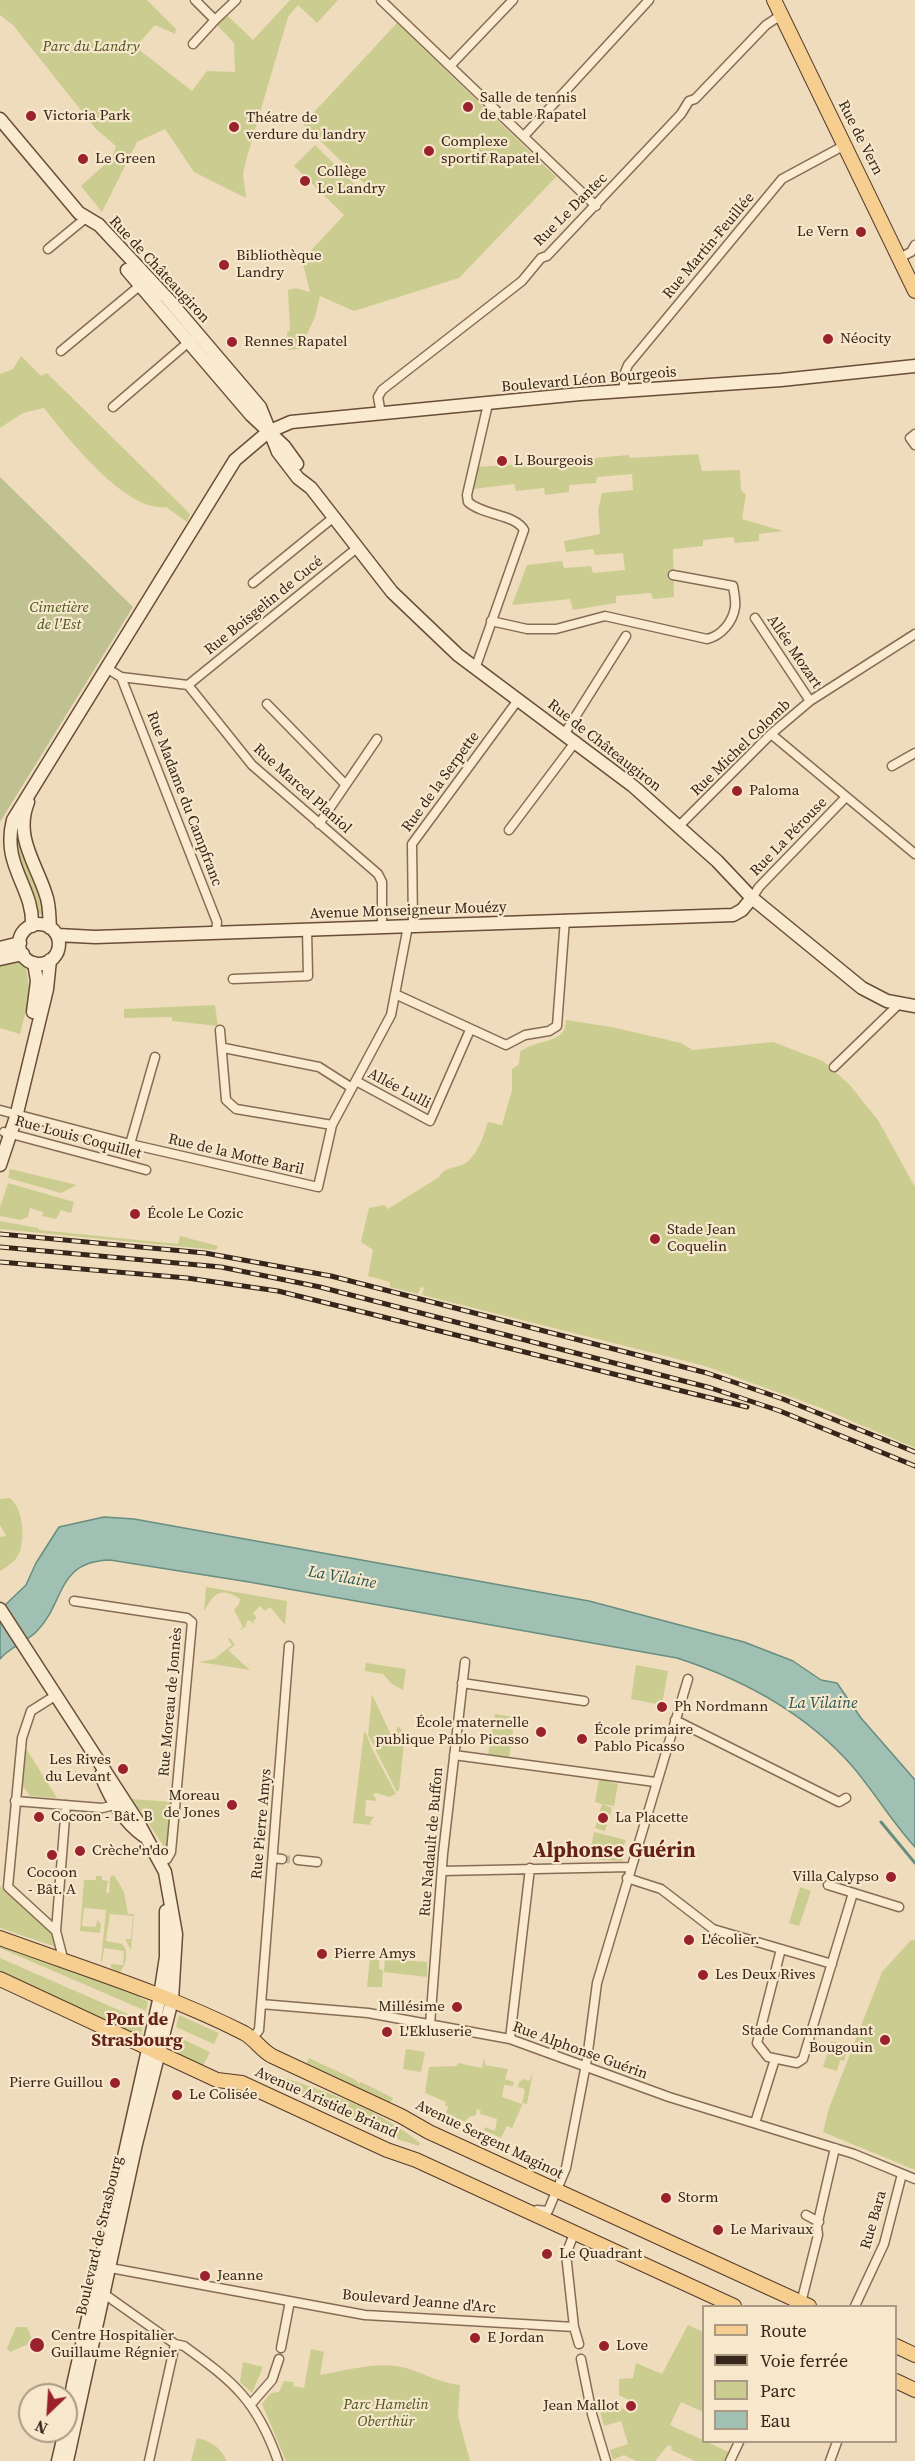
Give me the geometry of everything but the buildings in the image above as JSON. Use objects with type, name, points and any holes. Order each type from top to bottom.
[{"type":"main road","name":"Rue de Vern","points":[[774,0],[915,291]]},
{"type":"main road","name":"Rue de Châteaugiron","points":[[0,110],[84,208],[92,228],[145,282],[264,412],[268,432],[284,446],[311,488],[392,591],[475,669],[576,741],[679,826],[753,898],[862,988],[899,1004],[915,1006]]},
{"type":"main road","name":"Rue de Châteaugiron","points":[[0,119],[79,213],[87,217]]},
{"type":"main road","name":"Boulevard Léon Bourgeois","points":[[268,432],[291,423],[915,366]]},
{"type":"main road","points":[[32,926],[30,909],[13,865],[9,842],[13,820],[236,460],[268,432]]},
{"type":"main road","points":[[8,1113],[47,988],[50,960],[59,946],[46,896],[26,847],[23,831],[25,811],[35,787]]},
{"type":"main road","name":"Avenue Monseigneur Mouézy","points":[[54,931],[216,933],[565,919],[733,915],[742,910],[753,898]]},
{"type":"main road","points":[[21,949],[24,932],[32,926],[41,924],[54,931]]},
{"type":"main road","points":[[0,948],[21,949],[34,963],[37,981],[32,1022],[8,1113],[8,1133],[0,1155]]},
{"type":"main road","points":[[0,959],[21,949]]},
{"type":"main road","points":[[34,963],[50,960]]},
{"type":"main road","points":[[0,1609],[50,1698],[69,1718]]},
{"type":"main road","points":[[0,1620],[69,1718],[160,1863],[167,1931],[166,1998],[154,2052]]},
{"type":"main road","name":"Avenue Sergent Maginot","points":[[0,1938],[166,1998],[252,2039],[258,2047],[272,2056],[805,2305]]},
{"type":"main road","name":"Avenue Aristide Briand","points":[[0,1979],[154,2052],[217,2080],[250,2087],[730,2305]]},
{"type":"main road","name":"Boulevard de Strasbourg","points":[[68,2461],[104,2266],[154,2052]]},
{"type":"main road","name":"Boulevard de Strasbourg","points":[[76,2383],[99,2290]]},
{"type":"main road","points":[[897,2346],[915,2355]]},
{"type":"main road","points":[[897,2381],[915,2390]]},
{"type":"main road","points":[[58,2461],[62,2443]]},
{"type":"street","points":[[195,0],[215,20]]},
{"type":"street","points":[[193,44],[236,0]]},
{"type":"street","points":[[381,0],[596,206]]},
{"type":"street","points":[[450,66],[513,0]]},
{"type":"street","points":[[524,136],[649,0]]},
{"type":"street","name":"Rue Le Dantec","points":[[381,414],[378,397],[382,390],[522,281],[541,258],[547,256],[596,206],[681,114],[689,101],[696,99],[766,25],[781,15]]},
{"type":"street","name":"Rue Martin-Feuillée","points":[[624,391],[624,375],[628,365],[782,179],[845,145]]},
{"type":"street","points":[[48,249],[87,217]]},
{"type":"street","points":[[899,258],[911,252],[915,245]]},
{"type":"street","points":[[61,351],[145,282]]},
{"type":"street","points":[[113,406],[194,338]]},
{"type":"street","points":[[475,669],[490,621],[524,531],[516,521],[483,512],[468,502],[466,495],[488,404]]},
{"type":"street","points":[[915,434],[910,438],[915,445]]},
{"type":"street","points":[[253,583],[334,517]]},
{"type":"street","name":"Rue Boisgelin de Cucé","points":[[188,685],[357,548]]},
{"type":"street","points":[[490,621],[527,629],[556,629],[605,616],[707,639],[717,637],[726,627],[736,606],[733,586],[672,575]]},
{"type":"street","name":"Allée Mozart","points":[[755,618],[810,701]]},
{"type":"street","name":"Rue Michel Colomb","points":[[679,826],[771,734],[810,701],[915,634]]},
{"type":"street","points":[[565,733],[626,636]]},
{"type":"street","points":[[108,669],[121,677],[188,685]]},
{"type":"street","name":"Rue Madame du Campfranc","points":[[121,677],[217,922],[216,933]]},
{"type":"street","name":"Rue Marcel Planiol","points":[[188,685],[252,765],[378,874],[382,882],[382,927]]},
{"type":"street","name":"Rue de la Serpette","points":[[411,926],[412,844],[518,700]]},
{"type":"street","points":[[267,704],[345,784]]},
{"type":"street","points":[[771,734],[915,854]]},
{"type":"street","points":[[319,824],[377,739]]},
{"type":"street","points":[[508,830],[576,741]]},
{"type":"street","points":[[892,766],[915,753]]},
{"type":"street","name":"Rue La Pérouse","points":[[753,898],[759,886],[846,797]]},
{"type":"street","points":[[395,994],[506,1045],[525,1035],[549,1031],[557,1026],[565,919]]},
{"type":"street","name":"Rue de la Motte Baril","points":[[8,1113],[130,1144],[318,1187],[332,1125],[391,1015],[411,926]]},
{"type":"street","points":[[233,978],[308,976],[307,930]]},
{"type":"street","points":[[834,1067],[899,1004]]},
{"type":"street","points":[[220,1030],[224,1048],[226,1100],[236,1109],[332,1125]]},
{"type":"street","name":"Allée Lulli","points":[[224,1048],[319,1067],[430,1121],[470,1030]]},
{"type":"street","points":[[130,1144],[155,1057]]},
{"type":"street","name":"Rue Louis Coquillet","points":[[8,1133],[146,1170]]},
{"type":"street","name":"Rue Moreau de Jonnès","points":[[74,1601],[187,1618],[192,1622],[171,1852],[167,1859],[160,1863]]},
{"type":"street","name":"Rue Pierre Amys","points":[[261,2004],[277,1858],[289,1646]]},
{"type":"street","name":"Rue Nadault de Buffon","points":[[430,2025],[442,1871],[465,1662]]},
{"type":"street","points":[[557,2191],[566,2168],[586,2067],[595,1992],[655,1782],[688,1679]]},
{"type":"street","points":[[462,1683],[584,1701]]},
{"type":"street","points":[[50,1698],[33,1708],[29,1714],[21,1746],[8,1887],[56,1931]]},
{"type":"street","points":[[675,1720],[839,1802],[846,1798]]},
{"type":"street","points":[[454,1755],[655,1782]]},
{"type":"street","points":[[15,1801],[102,1808],[121,1803]]},
{"type":"street","points":[[64,1962],[56,1931],[66,1805]]},
{"type":"street","points":[[298,1860],[317,1862]]},
{"type":"street","points":[[442,1871],[630,1867]]},
{"type":"street","points":[[510,2039],[530,1868]]},
{"type":"street","points":[[627,1878],[661,1889],[713,1929],[832,1964]]},
{"type":"street","points":[[828,1885],[899,1907]]},
{"type":"street","points":[[781,1949],[756,2038],[763,2053],[774,2059],[797,2063],[803,2059],[853,1893]]},
{"type":"street","points":[[252,2039],[259,2030],[261,2004]]},
{"type":"street","name":"Rue Alphonse Guérin","points":[[261,2004],[368,2013],[510,2039],[669,2097],[835,2148],[915,2179]]},
{"type":"street","points":[[755,2123],[774,2059]]},
{"type":"street","points":[[805,2305],[819,2222],[835,2148]]},
{"type":"street","name":"Rue Bara","points":[[856,2305],[884,2244],[902,2174]]},
{"type":"street","name":"Avenue Aristide Briand","points":[[478,2189],[492,2189],[542,2212],[548,2211],[557,2191]]},
{"type":"street","points":[[806,2215],[819,2222]]},
{"type":"street","points":[[574,2234],[566,2254],[574,2326],[579,2344]]},
{"type":"street","name":"Boulevard Jeanne d'Arc","points":[[104,2266],[365,2315],[574,2326]]},
{"type":"street","points":[[99,2290],[223,2374],[250,2403],[266,2428],[278,2461]]},
{"type":"street","points":[[281,2348],[290,2301]]},
{"type":"street","points":[[148,2461],[175,2343]]},
{"type":"street","points":[[250,2403],[272,2380],[279,2359]]},
{"type":"street","points":[[581,2359],[592,2414],[606,2461]]},
{"type":"street","points":[[730,2461],[739,2443]]},
{"type":"street","points":[[831,2461],[837,2443]]},
{"type":"green space","name":"Parc du Landry","points":[[0,0],[147,0],[176,29],[175,34],[155,25],[140,42],[138,49],[192,91],[207,71],[235,72],[234,43],[217,25],[227,15],[253,40],[290,0],[338,0],[317,23],[298,5],[288,17],[243,174],[246,198],[194,172],[165,129],[137,142],[102,212],[81,186],[112,158],[116,146],[96,129],[13,25],[0,15]]},
{"type":"green space","name":"Complexe sportif Rapatel","points":[[397,23],[556,177],[459,278],[354,311],[320,296],[315,317],[300,349],[288,350],[287,332],[290,331],[288,290],[296,288],[310,292],[302,260],[344,215],[294,166],[315,145],[365,194],[370,189],[303,124]]},
{"type":"green space","points":[[21,356],[41,376],[47,373],[190,514],[187,522],[166,507],[150,506],[116,486],[82,453],[44,408],[23,413],[0,428],[0,374],[13,369]]},
{"type":"green space","points":[[698,454],[702,471],[740,470],[741,490],[746,495],[742,519],[783,531],[759,534],[759,541],[735,543],[733,537],[703,540],[703,546],[673,549],[674,597],[653,599],[651,593],[616,596],[616,603],[573,610],[570,599],[512,605],[527,565],[562,561],[564,568],[591,566],[593,573],[625,570],[623,553],[595,555],[593,549],[566,552],[564,541],[600,534],[598,510],[602,493],[633,490],[632,474],[597,477],[596,483],[569,485],[569,492],[545,495],[544,488],[516,491],[514,484],[473,489],[477,467],[540,463],[542,467],[570,464],[571,460],[629,455],[630,458]]},
{"type":"green space","name":"Cimetière de l'Est","points":[[0,477],[133,607],[0,822]]},
{"type":"green space","points":[[17,822],[19,835],[40,890],[46,914],[36,914],[15,850]]},
{"type":"green space","points":[[16,962],[26,967],[30,995],[20,1034],[0,1028],[0,965]]},
{"type":"green space","points":[[215,1005],[218,1026],[172,1021],[172,1017],[124,1018],[124,1009]]},
{"type":"green space","name":"Stade Jean Coquelin","points":[[566,1020],[611,1027],[681,1043],[693,1050],[773,1042],[823,1061],[849,1084],[878,1120],[915,1187],[915,1448],[821,1408],[705,1366],[422,1295],[424,1288],[421,1287],[418,1294],[390,1287],[390,1282],[368,1276],[373,1250],[361,1242],[369,1208],[384,1205],[388,1209],[439,1177],[444,1171],[469,1161],[479,1145],[488,1122],[502,1125],[512,1090],[512,1069],[519,1064],[520,1052],[561,1034]]},
{"type":"green space","points":[[10,1169],[77,1185],[61,1193],[8,1178]]},
{"type":"green space","points":[[8,1183],[74,1202],[71,1213],[61,1210],[56,1219],[42,1216],[43,1212],[30,1208],[28,1217],[20,1220],[0,1216],[0,1207]]},
{"type":"green space","points":[[0,1221],[39,1230],[178,1244],[180,1236],[218,1246],[216,1250],[0,1229]]},
{"type":"green space","points":[[10,1498],[20,1515],[22,1545],[17,1558],[0,1571],[0,1537],[6,1536],[0,1525],[0,1499]]},
{"type":"green space","points":[[206,1587],[287,1601],[285,1625],[270,1607],[265,1611],[260,1606],[253,1613],[257,1618],[253,1621],[255,1624],[248,1620],[245,1627],[238,1632],[243,1627],[234,1610],[240,1599],[227,1593],[218,1594],[204,1611]]},
{"type":"green space","points":[[230,1638],[235,1645],[228,1650],[250,1670],[199,1662],[214,1659],[232,1645],[228,1639]]},
{"type":"green space","points":[[366,1663],[406,1669],[403,1690],[392,1684],[383,1674],[365,1671]]},
{"type":"green space","points":[[636,1665],[668,1671],[662,1705],[631,1699]]},
{"type":"green space","points":[[372,1694],[390,1733],[395,1734],[398,1726],[405,1734],[397,1792],[368,1735]]},
{"type":"green space","points":[[495,1714],[515,1717],[509,1758],[488,1755]]},
{"type":"green space","points":[[364,1732],[396,1794],[389,1797],[376,1793],[373,1794],[377,1801],[366,1800],[365,1816],[374,1817],[370,1822],[371,1825],[353,1823]]},
{"type":"green space","points":[[25,1750],[57,1798],[30,1796],[22,1785]]},
{"type":"green space","points":[[599,1779],[618,1784],[614,1806],[603,1804],[612,1808],[605,1831],[595,1828],[602,1804],[595,1802]]},
{"type":"green space","points":[[132,1799],[172,1802],[168,1845],[165,1848]]},
{"type":"green space","points":[[594,1832],[626,1840],[620,1855],[623,1856],[622,1861],[599,1860],[599,1849],[591,1847]]},
{"type":"green space","points":[[114,1875],[124,1892],[128,1914],[134,1914],[131,1950],[125,1939],[131,1939],[133,1916],[110,1914],[106,1941],[122,1944],[126,1951],[125,1962],[120,1973],[111,1968],[111,1964],[123,1965],[124,1951],[104,1948],[102,1963],[101,1961],[106,1910],[84,1908],[82,1926],[96,1927],[97,1920],[101,1924],[100,1933],[80,1931],[84,1880],[96,1880],[96,1876],[102,1876],[102,1880],[108,1881],[106,1892],[109,1893],[110,1877]]},
{"type":"green space","points":[[0,1886],[56,1936],[59,1948],[0,1928]]},
{"type":"green space","points":[[800,1887],[811,1891],[799,1926],[789,1923]]},
{"type":"green space","name":"Stade Commandant Bougouin","points":[[915,1940],[915,2170],[823,2132],[829,2108],[882,1972],[910,1941]]},
{"type":"green space","points":[[0,1942],[141,1995],[140,1998],[148,2001],[146,2011],[0,1948]]},
{"type":"green space","points":[[370,1956],[380,1957],[379,1969],[383,1970],[382,1987],[367,1987]]},
{"type":"green space","points":[[0,1958],[144,2021],[141,2035],[137,2033],[135,2036],[0,1975]]},
{"type":"green space","points":[[385,1959],[427,1962],[427,1977],[384,1972]]},
{"type":"green space","points":[[179,2015],[219,2033],[214,2044],[176,2027]]},
{"type":"green space","points":[[174,2035],[210,2052],[203,2066],[177,2053],[171,2047]]},
{"type":"green space","points":[[831,2041],[848,2046],[844,2061],[840,2060],[837,2071],[823,2067]]},
{"type":"green space","points":[[406,2049],[425,2052],[421,2072],[403,2069]]},
{"type":"green space","points":[[484,2056],[485,2065],[508,2069],[505,2079],[514,2082],[513,2086],[504,2085],[502,2097],[522,2104],[525,2089],[518,2087],[519,2082],[524,2079],[529,2081],[533,2072],[527,2104],[523,2103],[512,2128],[507,2126],[501,2138],[484,2130],[485,2127],[495,2131],[497,2119],[480,2114],[481,2111],[477,2109],[476,2115],[469,2117],[465,2122],[446,2113],[448,2107],[445,2105],[446,2102],[425,2093],[429,2067],[457,2066],[458,2063],[482,2068]]},
{"type":"green space","points":[[309,2058],[356,2080],[359,2084],[361,2082],[393,2098],[390,2103],[306,2065]]},
{"type":"green space","points":[[278,2076],[316,2088],[370,2111],[404,2131],[420,2143],[419,2146],[363,2126],[328,2110],[277,2081]]},
{"type":"green space","points":[[688,2325],[702,2332],[702,2412],[681,2402],[670,2425],[702,2440],[702,2443],[709,2443],[733,2454],[730,2461],[695,2461],[671,2450],[672,2447],[668,2445],[655,2461],[636,2461],[624,2455],[613,2460],[610,2450],[628,2444],[621,2421],[604,2426],[597,2400],[633,2412],[635,2403],[619,2395],[619,2379],[633,2378],[636,2363],[662,2374]]},
{"type":"green space","points":[[16,2327],[27,2327],[32,2339],[31,2343],[10,2352],[7,2348]]},
{"type":"green space","name":"Parc Hamelin Oberthür","points":[[311,2349],[324,2352],[320,2375],[367,2366],[387,2365],[460,2385],[458,2416],[470,2461],[286,2461],[262,2404],[271,2393],[279,2392],[284,2381],[294,2382],[293,2386],[304,2388]]},
{"type":"green space","points":[[243,2362],[263,2367],[252,2393],[240,2382]]},
{"type":"green space","points":[[197,2438],[215,2445],[227,2461],[191,2461]]},
{"type":"water","name":"La Vilaine","points":[[104,1517],[134,1519],[589,1601],[744,1642],[793,1661],[821,1680],[837,1683],[861,1718],[915,1780],[915,1847],[853,1767],[815,1730],[773,1700],[750,1688],[677,1658],[249,1582],[110,1560],[93,1562],[80,1568],[71,1576],[46,1620],[37,1631],[0,1659],[0,1610],[26,1585],[36,1563],[59,1527]]},
{"type":"waterway","points":[[881,1822],[915,1863]]},
{"type":"tunnel","points":[[282,1859],[298,1860]]},
{"type":"railway","points":[[0,1234],[205,1253],[331,1276],[707,1373],[783,1399],[915,1452]]},
{"type":"railway","points":[[0,1247],[221,1267],[320,1287],[711,1388],[780,1411],[915,1466]]},
{"type":"railway","points":[[0,1262],[187,1278],[278,1291],[747,1407]]},
{"type":"place","name":"Salle de tennis de table Rapatel","points":[[468,107]]},
{"type":"place","name":"Victoria Park","points":[[31,116]]},
{"type":"place","name":"Théatre de verdure du landry","points":[[234,127]]},
{"type":"place","name":"Complexe sportif Rapatel","points":[[429,151]]},
{"type":"place","name":"Le Green","points":[[83,159]]},
{"type":"place","name":"Collège Le Landry","points":[[305,181]]},
{"type":"place","name":"Le Vern","points":[[861,232]]},
{"type":"place","name":"Bibliothèque Landry","points":[[224,265]]},
{"type":"place","name":"Néocity","points":[[828,339]]},
{"type":"place","name":"Rennes Rapatel","points":[[232,342]]},
{"type":"place","name":"L Bourgeois","points":[[502,461]]},
{"type":"place","name":"Paloma","points":[[737,791]]},
{"type":"place","name":"École Le Cozic","points":[[135,1214]]},
{"type":"place","name":"Stade Jean Coquelin","points":[[655,1239]]},
{"type":"place","name":"Ph Nordmann","points":[[662,1707]]},
{"type":"place","name":"École maternelle publique Pablo Picasso","points":[[541,1732]]},
{"type":"place","name":"École primaire Pablo Picasso","points":[[582,1739]]},
{"type":"place","name":"Les Rives du Levant","points":[[123,1769]]},
{"type":"place","name":"Moreau de Jones","points":[[232,1805]]},
{"type":"place","name":"Cocoon - Bât. B","points":[[39,1817]]},
{"type":"place","name":"La Placette","points":[[603,1818]]},
{"type":"place","name":"Crèche'n'do","points":[[80,1851]]},
{"type":"place","name":"Cocoon - Bât. A","points":[[52,1855]]},
{"type":"place","name":"Villa Calypso","points":[[891,1877]]},
{"type":"place","name":"L'écolier.","points":[[689,1940]]},
{"type":"place","name":"Pierre Amys","points":[[322,1954]]},
{"type":"place","name":"Les Deux Rives","points":[[703,1975]]},
{"type":"place","name":"Millésime","points":[[457,2007]]},
{"type":"place","name":"L'Ekluserie","points":[[387,2032]]},
{"type":"place","name":"Stade Commandant Bougouin","points":[[885,2040]]},
{"type":"place","name":"Pierre Guillou","points":[[115,2083]]},
{"type":"place","name":"Le Colisée","points":[[177,2095]]},
{"type":"place","name":"Storm","points":[[666,2198]]},
{"type":"place","name":"Le Marivaux","points":[[718,2230]]},
{"type":"place","name":"Le Quadrant","points":[[547,2254]]},
{"type":"place","name":"Jeanne","points":[[205,2276]]},
{"type":"place","name":"E Jordan","points":[[475,2338]]},
{"type":"place","name":"Centre Hospitalier Guillaume Régnier","points":[[37,2345]]},
{"type":"place","name":"Love","points":[[604,2346]]},
{"type":"place","name":"Jean Mallot","points":[[631,2406]]},
{"type":"district","name":"Alphonse Guérin","points":[[614,1852]]},
{"type":"district","name":"Pont de Strasbourg","points":[[137,2030]]}]
